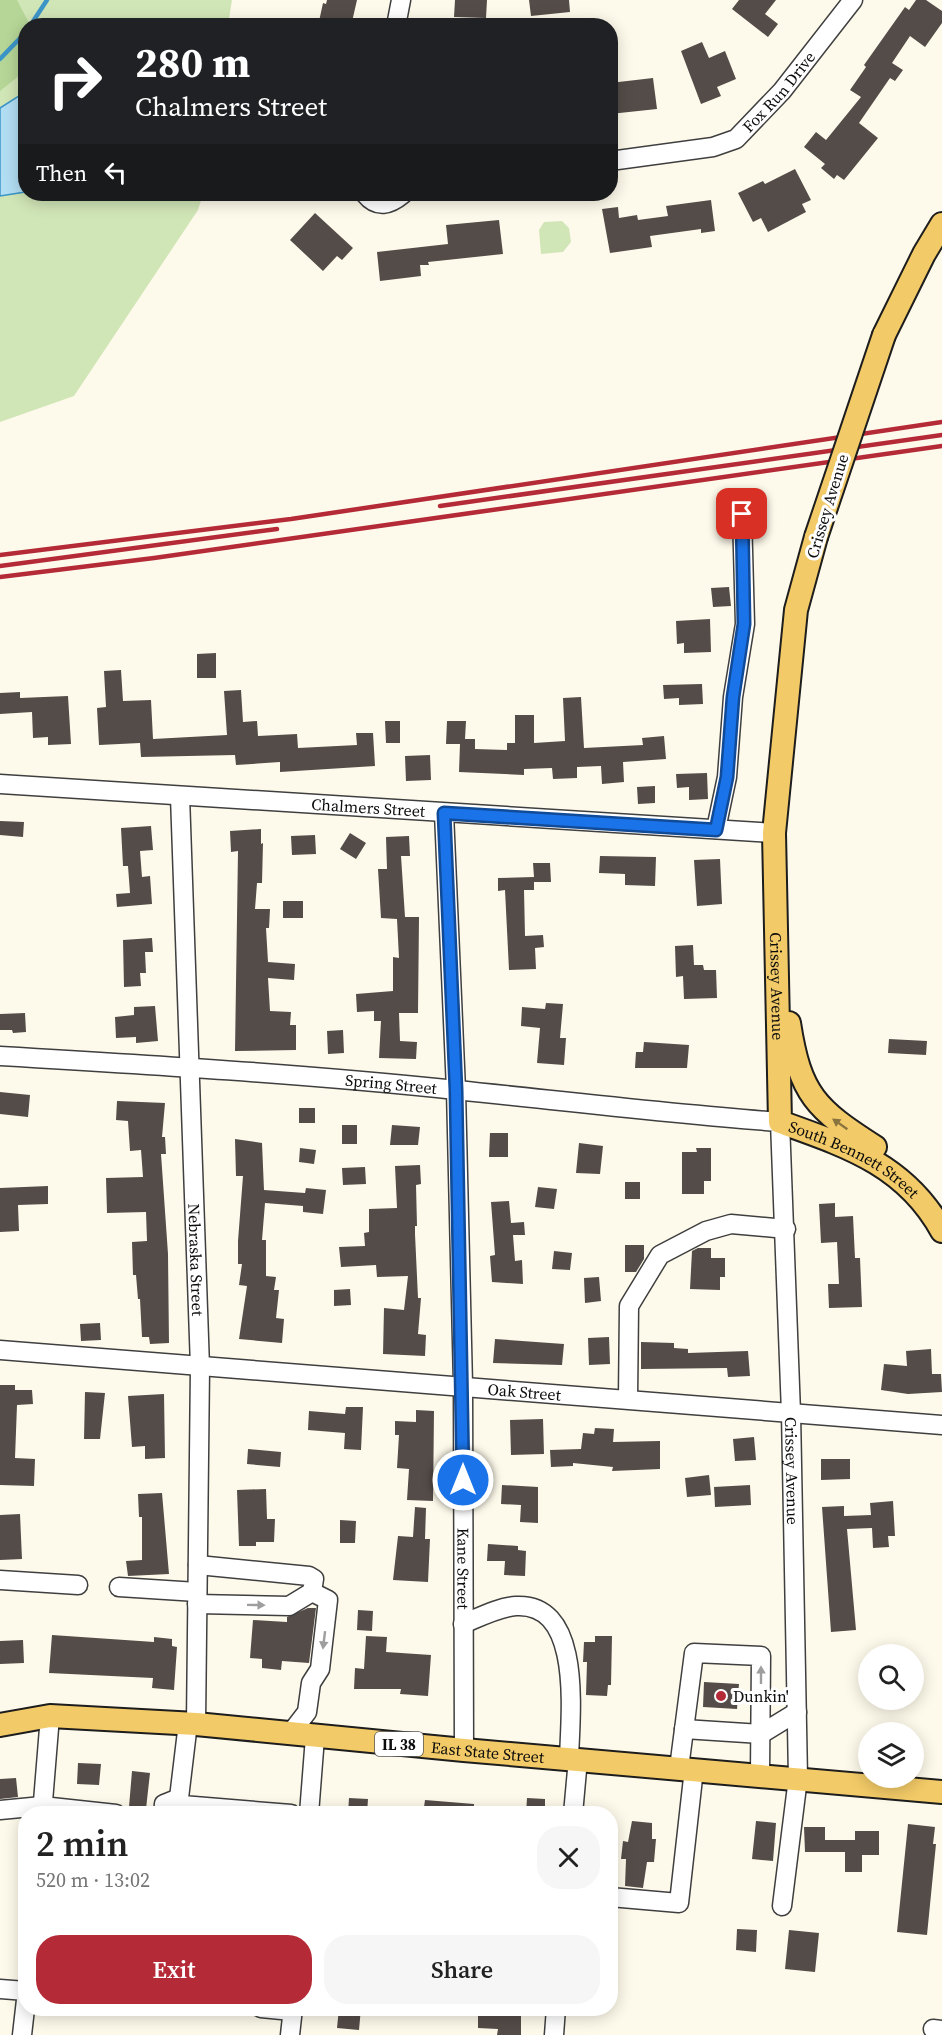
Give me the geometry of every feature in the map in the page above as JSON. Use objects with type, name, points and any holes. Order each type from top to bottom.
[{"type":"main road","name":"Crissey Avenue","points":[[780,1122],[774,833],[796,610],[816,537],[884,335],[924,254],[942,224]]},
{"type":"main road","points":[[777,939],[792,1042],[801,1077],[813,1100],[828,1116],[882,1151],[899,1168],[913,1190]]},
{"type":"main road","name":"South Bennett Street","points":[[780,1122],[861,1152],[913,1190],[932,1213],[942,1231]]},
{"type":"main road","name":"East State Street","points":[[0,1725],[50,1716],[192,1723],[315,1737],[760,1774],[942,1792]]},
{"type":"street","points":[[398,18],[401,0]]},
{"type":"street","name":"Fox Run Drive","points":[[618,160],[713,147],[736,139],[782,91],[854,0]]},
{"type":"street","points":[[373,201],[381,204],[395,201]]},
{"type":"street","points":[[716,830],[727,777],[733,697],[744,624],[742,514]]},
{"type":"street","name":"Chalmers Street","points":[[0,784],[774,833]]},
{"type":"street","name":"Nebraska Street","points":[[179,1798],[192,1723],[198,1565],[200,1367],[180,796]]},
{"type":"street","name":"Kane Street","points":[[444,813],[456,1090],[463,1385],[464,1750]]},
{"type":"street","name":"Spring Street","points":[[0,1056],[191,1067],[456,1090],[634,1111],[780,1122]]},
{"type":"street","name":"Crissey Avenue","points":[[780,1122],[786,1229],[798,1778],[782,1906]]},
{"type":"street","points":[[628,1399],[629,1306],[660,1255],[706,1231],[731,1224],[786,1229]]},
{"type":"street","name":"Oak Street","points":[[0,1350],[200,1367],[463,1385],[942,1425]]},
{"type":"street","points":[[119,1587],[197,1598],[289,1606],[312,1592],[314,1579],[309,1576],[198,1565]]},
{"type":"street","points":[[0,1580],[78,1585]]},
{"type":"street","points":[[290,1734],[306,1712],[311,1683],[320,1669],[328,1600],[312,1592]]},
{"type":"street","points":[[463,1624],[515,1606],[532,1607],[547,1615],[559,1632],[568,1660],[571,1695],[573,1806]]},
{"type":"street","points":[[618,1898],[679,1903],[687,1768],[684,1729],[694,1653],[761,1656],[760,1774]]},
{"type":"street","points":[[684,1729],[761,1734],[797,1712]]},
{"type":"street","points":[[42,1806],[50,1716]]},
{"type":"street","points":[[310,1806],[315,1737]]},
{"type":"street","points":[[164,1806],[179,1798],[182,1805],[194,1806]]},
{"type":"street","points":[[0,1810],[18,1810]]},
{"type":"street","points":[[0,1989],[18,1990]]},
{"type":"street","points":[[22,2035],[24,2016]]},
{"type":"street","points":[[290,2035],[292,2016]]},
{"type":"street","points":[[554,2035],[555,2016]]},
{"type":"green space","points":[[0,0],[232,0],[229,18],[18,18],[18,201],[201,201],[198,210],[74,396],[0,422]]},
{"type":"green space","points":[[0,0],[17,0],[26,18],[18,18],[18,77],[0,91]]},
{"type":"green space","points":[[562,221],[569,228],[571,242],[563,252],[541,254],[539,230],[544,222]]},
{"type":"water","points":[[18,96],[18,193],[0,196],[0,108]]},
{"type":"building","points":[[327,0],[357,0],[353,18],[320,18],[323,3],[326,4]]},
{"type":"building","points":[[455,0],[487,0],[486,18],[454,17]]},
{"type":"building","points":[[529,0],[569,0],[570,12],[531,16]]},
{"type":"building","points":[[739,0],[776,0],[765,14],[778,24],[768,37],[732,9]]},
{"type":"building","points":[[916,0],[926,0],[942,11],[942,23],[925,47],[910,36],[892,63],[903,70],[895,81],[890,78],[859,123],[878,138],[844,180],[837,175],[834,179],[821,168],[825,164],[804,147],[816,132],[826,140],[861,97],[850,90],[866,67],[864,65],[905,7],[909,10]]},
{"type":"building","points":[[702,42],[709,58],[725,51],[736,79],[717,87],[721,96],[701,104],[681,51]]},
{"type":"building","points":[[653,78],[657,109],[618,113],[618,82]]},
{"type":"building","points":[[795,169],[811,200],[802,204],[806,212],[768,232],[761,218],[753,222],[738,193],[763,181],[765,184]]},
{"type":"building","points":[[711,200],[715,231],[701,233],[701,229],[650,236],[652,247],[610,253],[602,209],[618,207],[619,218],[637,215],[638,220],[668,216],[666,206]]},
{"type":"building","points":[[315,213],[353,248],[342,260],[337,256],[323,271],[290,240]]},
{"type":"building","points":[[499,220],[503,254],[428,262],[429,265],[420,265],[421,276],[380,281],[377,252],[448,244],[446,225]]},
{"type":"building","points":[[729,587],[731,606],[713,607],[711,588]]},
{"type":"building","points":[[710,619],[711,652],[684,653],[684,643],[677,644],[676,621]]},
{"type":"building","points":[[216,653],[216,678],[197,678],[197,654]]},
{"type":"building","points":[[121,670],[123,701],[151,700],[153,739],[227,735],[224,691],[241,690],[243,722],[257,721],[258,736],[297,734],[298,748],[357,745],[356,733],[373,733],[375,766],[280,772],[280,762],[236,765],[235,755],[141,757],[140,743],[99,745],[97,708],[106,707],[104,671]]},
{"type":"building","points":[[702,684],[703,704],[679,705],[679,698],[664,699],[663,685]]},
{"type":"building","points":[[20,692],[20,698],[68,696],[71,744],[48,745],[48,737],[33,738],[32,712],[0,714],[0,693]]},
{"type":"building","points":[[581,697],[584,748],[643,745],[642,738],[664,736],[666,759],[623,762],[624,782],[602,784],[601,766],[577,767],[577,778],[553,779],[552,768],[524,769],[524,775],[459,772],[460,744],[446,744],[447,721],[466,721],[465,739],[475,739],[475,749],[507,750],[507,743],[515,743],[515,715],[534,715],[534,743],[565,741],[563,698]]},
{"type":"building","points":[[385,721],[400,721],[400,743],[386,743]]},
{"type":"building","points":[[430,755],[431,780],[406,781],[405,756]]},
{"type":"building","points":[[707,773],[708,799],[689,800],[689,787],[677,788],[676,774]]},
{"type":"building","points":[[655,786],[655,803],[638,804],[637,787]]},
{"type":"building","points":[[0,821],[24,822],[23,837],[0,835]]},
{"type":"building","points":[[151,826],[153,850],[140,851],[142,877],[150,876],[152,904],[117,907],[116,894],[130,893],[128,866],[123,866],[121,828]]},
{"type":"building","points":[[261,829],[262,883],[257,883],[255,909],[270,909],[269,928],[266,928],[268,962],[295,964],[294,980],[268,978],[270,1011],[291,1012],[290,1025],[296,1025],[296,1050],[235,1051],[238,851],[231,852],[230,831]]},
{"type":"building","points":[[350,833],[366,843],[356,859],[340,849]]},
{"type":"building","points":[[315,835],[316,854],[292,855],[291,836]]},
{"type":"building","points":[[409,836],[410,856],[401,856],[405,917],[419,917],[418,1013],[399,1013],[400,1041],[417,1042],[416,1059],[379,1058],[381,1021],[374,1021],[374,1011],[357,1012],[356,994],[393,991],[393,957],[399,958],[397,919],[381,918],[378,869],[387,869],[386,837]]},
{"type":"building","points":[[600,856],[656,857],[655,886],[625,885],[625,874],[599,873]]},
{"type":"building","points":[[720,859],[722,904],[697,906],[694,860]]},
{"type":"building","points":[[533,863],[550,863],[551,882],[534,882],[534,890],[524,890],[525,936],[543,935],[544,947],[535,948],[536,969],[509,970],[505,890],[498,891],[498,878],[534,877]]},
{"type":"building","points":[[283,901],[303,901],[303,918],[283,918]]},
{"type":"building","points":[[152,938],[153,952],[145,952],[146,973],[140,973],[141,986],[124,987],[123,940]]},
{"type":"building","points":[[693,945],[694,965],[703,965],[704,970],[716,970],[717,998],[684,999],[683,976],[676,977],[675,946]]},
{"type":"building","points":[[546,1003],[563,1004],[560,1038],[566,1038],[564,1065],[537,1063],[540,1028],[521,1026],[522,1007],[545,1009]]},
{"type":"building","points":[[155,1006],[158,1041],[136,1043],[136,1037],[116,1038],[115,1017],[134,1015],[134,1007]]},
{"type":"building","points":[[25,1013],[26,1032],[13,1033],[12,1030],[0,1030],[0,1014]]},
{"type":"building","points":[[343,1030],[344,1053],[328,1054],[327,1031]]},
{"type":"building","points":[[889,1039],[927,1041],[926,1055],[888,1053]]},
{"type":"building","points":[[644,1042],[689,1045],[687,1068],[635,1068],[636,1052],[643,1052]]},
{"type":"building","points":[[0,1092],[30,1095],[28,1117],[0,1114]]},
{"type":"building","points":[[117,1101],[165,1103],[162,1137],[165,1137],[166,1154],[161,1154],[168,1254],[169,1343],[150,1344],[149,1337],[142,1337],[140,1299],[138,1299],[136,1275],[133,1275],[132,1242],[147,1241],[146,1212],[107,1213],[106,1178],[143,1177],[141,1150],[130,1151],[128,1121],[116,1120]]},
{"type":"building","points":[[299,1108],[315,1108],[315,1123],[299,1123]]},
{"type":"building","points":[[342,1125],[357,1125],[357,1144],[342,1144]]},
{"type":"building","points":[[392,1125],[420,1127],[418,1145],[390,1145]]},
{"type":"building","points":[[490,1133],[508,1133],[508,1157],[489,1157]]},
{"type":"building","points":[[235,1139],[262,1143],[264,1190],[305,1193],[306,1188],[326,1190],[323,1214],[303,1212],[303,1206],[265,1203],[262,1240],[266,1240],[266,1276],[276,1277],[274,1290],[279,1290],[276,1318],[284,1319],[282,1343],[239,1339],[247,1286],[239,1285],[242,1264],[238,1264],[238,1241],[243,1176],[236,1176]]},
{"type":"building","points":[[579,1143],[603,1146],[600,1174],[576,1173]]},
{"type":"building","points":[[300,1148],[316,1150],[314,1164],[299,1162]]},
{"type":"building","points":[[696,1148],[711,1148],[711,1181],[704,1181],[704,1194],[682,1194],[682,1152],[697,1152]]},
{"type":"building","points":[[420,1165],[421,1184],[416,1185],[417,1226],[415,1226],[415,1234],[418,1298],[421,1298],[418,1334],[426,1335],[425,1356],[383,1354],[384,1308],[404,1310],[408,1276],[377,1277],[376,1265],[341,1267],[339,1247],[365,1246],[364,1233],[369,1232],[369,1209],[397,1208],[395,1166]]},
{"type":"building","points":[[365,1167],[366,1184],[343,1185],[342,1168]]},
{"type":"building","points":[[625,1182],[640,1182],[640,1199],[625,1199]]},
{"type":"building","points":[[48,1186],[48,1204],[18,1205],[19,1231],[0,1232],[0,1188]]},
{"type":"building","points":[[538,1187],[557,1189],[554,1209],[535,1207]]},
{"type":"building","points":[[509,1201],[511,1223],[524,1222],[525,1235],[513,1235],[515,1261],[522,1260],[523,1284],[492,1282],[490,1256],[495,1255],[491,1202]]},
{"type":"building","points":[[835,1203],[835,1217],[853,1216],[855,1258],[860,1258],[862,1307],[829,1308],[828,1284],[839,1284],[837,1242],[821,1243],[819,1204]]},
{"type":"building","points":[[625,1245],[644,1245],[644,1259],[636,1272],[625,1272]]},
{"type":"building","points":[[698,1248],[711,1248],[711,1258],[725,1258],[725,1277],[720,1277],[720,1290],[690,1289],[692,1251]]},
{"type":"building","points":[[554,1251],[572,1253],[570,1270],[552,1269]]},
{"type":"building","points":[[599,1277],[601,1301],[585,1303],[584,1278]]},
{"type":"building","points":[[350,1289],[351,1305],[334,1306],[334,1290]]},
{"type":"building","points":[[100,1323],[101,1340],[81,1341],[80,1324]]},
{"type":"building","points":[[609,1337],[610,1364],[589,1365],[588,1338]]},
{"type":"building","points":[[495,1339],[564,1344],[562,1365],[493,1363]]},
{"type":"building","points":[[641,1342],[674,1343],[674,1348],[688,1349],[688,1353],[748,1351],[750,1376],[728,1377],[727,1368],[641,1369]]},
{"type":"building","points":[[931,1349],[932,1374],[941,1374],[942,1392],[908,1394],[881,1390],[884,1364],[907,1366],[906,1351]]},
{"type":"building","points":[[0,1385],[15,1385],[15,1390],[32,1390],[33,1404],[17,1405],[15,1458],[35,1459],[34,1486],[0,1485]]},
{"type":"building","points":[[85,1392],[105,1393],[100,1439],[84,1439]]},
{"type":"building","points":[[164,1394],[165,1458],[145,1459],[145,1446],[132,1447],[128,1396]]},
{"type":"building","points":[[346,1407],[363,1407],[361,1450],[344,1449],[345,1433],[308,1430],[309,1411],[345,1414]]},
{"type":"building","points":[[416,1410],[434,1411],[433,1501],[407,1500],[409,1469],[397,1468],[399,1435],[395,1435],[395,1421],[416,1422]]},
{"type":"building","points":[[543,1419],[544,1454],[511,1455],[510,1420]]},
{"type":"building","points":[[595,1428],[614,1429],[613,1442],[660,1441],[660,1469],[612,1471],[613,1467],[573,1463],[573,1466],[551,1467],[550,1450],[581,1449],[583,1433],[594,1434]]},
{"type":"building","points":[[754,1437],[756,1460],[735,1461],[733,1439]]},
{"type":"building","points":[[248,1449],[281,1452],[280,1467],[247,1464]]},
{"type":"building","points":[[821,1459],[850,1459],[850,1479],[821,1480]]},
{"type":"building","points":[[709,1475],[711,1495],[687,1497],[685,1478]]},
{"type":"building","points":[[502,1485],[538,1487],[538,1523],[520,1522],[521,1505],[501,1504]]},
{"type":"building","points":[[750,1485],[751,1505],[715,1507],[714,1487]]},
{"type":"building","points":[[266,1489],[267,1519],[275,1519],[274,1542],[256,1542],[256,1546],[239,1546],[237,1490]]},
{"type":"building","points":[[162,1493],[169,1574],[128,1576],[126,1561],[142,1560],[142,1517],[139,1517],[138,1494]]},
{"type":"building","points":[[893,1501],[895,1536],[888,1536],[889,1547],[873,1548],[872,1528],[847,1529],[856,1630],[831,1632],[822,1507],[844,1506],[844,1516],[871,1515],[870,1503]]},
{"type":"building","points":[[415,1507],[426,1508],[425,1539],[430,1539],[428,1582],[393,1580],[398,1536],[413,1537]]},
{"type":"building","points":[[20,1514],[22,1559],[0,1560],[0,1515]]},
{"type":"building","points":[[340,1520],[356,1521],[355,1543],[340,1543]]},
{"type":"building","points":[[488,1544],[518,1546],[518,1550],[526,1551],[525,1576],[504,1575],[505,1561],[487,1561]]},
{"type":"building","points":[[308,1608],[316,1608],[309,1663],[282,1661],[281,1670],[262,1668],[262,1659],[250,1658],[253,1620],[287,1622],[287,1617]]},
{"type":"building","points":[[358,1610],[373,1611],[372,1631],[357,1630]]},
{"type":"building","points":[[52,1635],[154,1642],[154,1637],[172,1639],[172,1646],[177,1647],[174,1690],[152,1688],[153,1678],[49,1673]]},
{"type":"building","points":[[366,1636],[387,1637],[386,1652],[431,1655],[428,1696],[400,1694],[401,1689],[354,1689],[355,1668],[364,1669]]},
{"type":"building","points":[[595,1636],[612,1636],[611,1685],[608,1685],[607,1696],[586,1695],[587,1662],[583,1662],[584,1642],[595,1642]]},
{"type":"building","points":[[23,1640],[24,1663],[0,1664],[0,1641]]},
{"type":"building","name":"Dunkin'","points":[[704,1682],[739,1684],[737,1709],[703,1707]]},
{"type":"building","points":[[78,1763],[101,1764],[99,1785],[77,1784]]},
{"type":"building","points":[[132,1771],[150,1773],[146,1806],[129,1806]]},
{"type":"building","points":[[16,1778],[18,1797],[0,1799],[0,1779]]},
{"type":"building","points":[[349,1798],[368,1799],[368,1806],[348,1806]]},
{"type":"building","points":[[527,1798],[545,1799],[545,1806],[526,1806]]},
{"type":"building","points":[[425,1800],[474,1804],[474,1806],[424,1806]]},
{"type":"building","points":[[632,1821],[652,1823],[652,1839],[656,1839],[654,1862],[647,1862],[643,1888],[625,1886],[626,1859],[621,1859],[623,1841],[628,1842]]},
{"type":"building","points":[[756,1821],[776,1823],[773,1861],[752,1859]]},
{"type":"building","points":[[908,1824],[935,1827],[933,1844],[936,1844],[927,1935],[897,1932]]},
{"type":"building","points":[[804,1827],[825,1827],[825,1840],[855,1840],[855,1831],[879,1831],[879,1855],[862,1855],[862,1872],[845,1872],[845,1852],[805,1852]]},
{"type":"building","points":[[737,1929],[757,1930],[756,1952],[736,1950]]},
{"type":"building","points":[[789,1930],[819,1933],[815,1972],[785,1969]]},
{"type":"building","points":[[338,2016],[360,2016],[359,2030],[337,2028]]},
{"type":"building","points":[[478,2016],[521,2016],[521,2035],[497,2035],[498,2029],[478,2028]]},
{"type":"waterway","points":[[35,18],[47,0]]},
{"type":"waterway","points":[[0,59],[18,40]]},
{"type":"railway","points":[[0,555],[291,519],[942,422]]},
{"type":"railway","points":[[440,506],[942,435]]},
{"type":"railway","points":[[0,577],[154,558],[942,446]]},
{"type":"railway","points":[[0,566],[277,529]]},
{"type":"place","name":"Dunkin'","points":[[721,1696]]},
{"type":"route","points":[[463,1480],[456,1090],[444,813],[716,830],[727,777],[735,674],[744,624],[742,514]]}]
